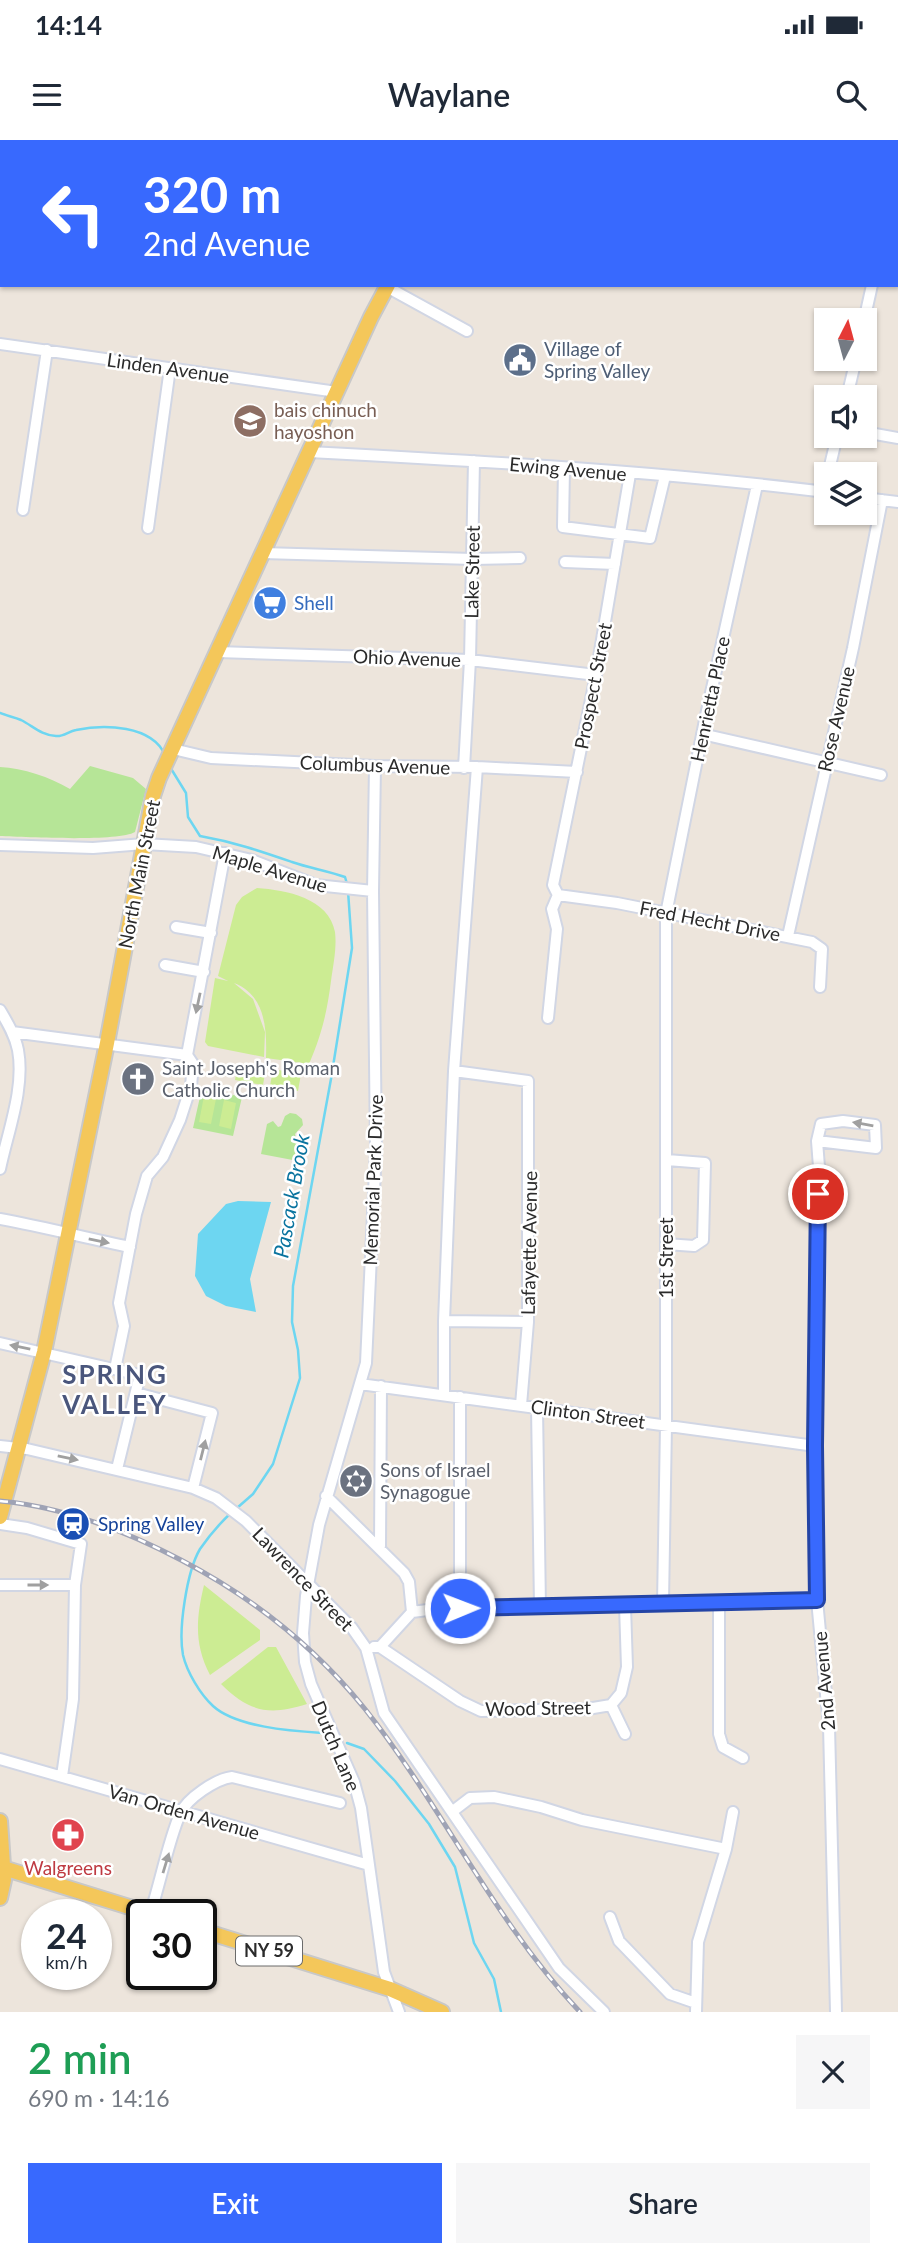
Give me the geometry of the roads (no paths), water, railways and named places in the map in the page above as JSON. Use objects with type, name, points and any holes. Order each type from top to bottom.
[{"type":"main road","name":"North Main Street","points":[[1,1514],[44,1352],[107,1043],[153,796],[262,554],[388,287]]},
{"type":"main road","points":[[0,1821],[4,1880],[0,1898]]},
{"type":"main road","points":[[2,1868],[126,1906]]},
{"type":"main road","name":"NY 59","points":[[217,1935],[390,1989],[442,2012]]},
{"type":"main road","points":[[419,2012],[437,2012]]},
{"type":"street","points":[[390,287],[467,331]]},
{"type":"street","points":[[867,308],[872,287]]},
{"type":"street","name":"Linden Avenue","points":[[0,344],[337,392]]},
{"type":"street","points":[[23,510],[47,350]]},
{"type":"street","points":[[148,528],[170,368]]},
{"type":"street","points":[[877,434],[898,438]]},
{"type":"street","name":"Ewing Avenue","points":[[309,453],[474,461],[814,488]]},
{"type":"street","name":"Lake Street","points":[[464,768],[470,660],[474,461]]},
{"type":"street","points":[[564,468],[564,527],[650,538],[665,476]]},
{"type":"street","name":"Prospect Street","points":[[548,1018],[557,929],[552,909],[558,895],[553,885],[596,676],[630,474]]},
{"type":"street","name":"Henrietta Place","points":[[666,914],[702,734],[757,485]]},
{"type":"street","points":[[877,499],[898,502]]},
{"type":"street","name":"Rose Avenue","points":[[788,936],[882,500]]},
{"type":"street","points":[[262,554],[520,558]]},
{"type":"street","points":[[565,562],[615,564]]},
{"type":"street","name":"Ohio Avenue","points":[[217,652],[470,660],[596,676]]},
{"type":"street","points":[[702,734],[881,775]]},
{"type":"street","name":"Columbus Avenue","points":[[169,757],[577,772]]},
{"type":"street","name":"Memorial Park Drive","points":[[308,1586],[326,1496],[366,1363],[376,1149],[373,891],[375,766]]},
{"type":"street","points":[[444,1394],[444,1321],[454,1071],[477,767]]},
{"type":"street","name":"Maple Avenue","points":[[0,845],[93,848],[144,844],[197,847],[252,860],[305,881],[340,889],[373,891]]},
{"type":"street","points":[[115,1369],[124,1326],[119,1303],[136,1214],[148,1176],[163,1157],[180,1121],[191,1086],[193,1064],[187,1055],[225,853]]},
{"type":"street","name":"Fred Hecht Drive","points":[[558,895],[617,903],[812,942],[822,949],[820,987]]},
{"type":"street","name":"1st Street","points":[[663,1603],[666,1425],[666,914]]},
{"type":"street","points":[[176,927],[211,933]]},
{"type":"street","points":[[166,965],[204,972]]},
{"type":"street","points":[[0,1010],[18,1049],[19,1084],[0,1169]]},
{"type":"street","points":[[12,1032],[187,1055]]},
{"type":"street","name":"Lafayette Avenue","points":[[454,1071],[528,1081],[528,1322],[521,1405]]},
{"type":"street","points":[[843,1121],[875,1125],[876,1148],[817,1141],[821,1124],[843,1121]]},
{"type":"street","name":"2nd Avenue","points":[[817,1141],[817,1600],[829,1726],[836,2012]]},
{"type":"street","points":[[666,1244],[694,1246],[703,1240],[705,1163],[667,1160]]},
{"type":"street","points":[[0,1219],[130,1247]]},
{"type":"street","points":[[444,1321],[528,1322]]},
{"type":"street","points":[[0,1343],[140,1375],[117,1469]]},
{"type":"street","name":"Clinton Street","points":[[360,1384],[815,1446]]},
{"type":"street","points":[[380,1546],[381,1386]]},
{"type":"street","points":[[136,1393],[212,1412],[194,1488]]},
{"type":"street","points":[[460,1397],[460,1608]]},
{"type":"street","points":[[537,1407],[540,1607]]},
{"type":"street","name":"Lawrence Street","points":[[0,1446],[117,1469],[194,1488],[229,1507],[246,1521],[352,1629],[366,1648],[384,1713],[559,1968],[604,2012]]},
{"type":"street","points":[[326,1496],[380,1546],[404,1573],[409,1582],[412,1612]]},
{"type":"street","points":[[1,1514],[27,1528],[81,1544],[75,1585],[73,1699],[62,1776]]},
{"type":"street","points":[[0,1585],[75,1585]]},
{"type":"street","name":"Dutch Lane","points":[[308,1586],[303,1633],[307,1670],[316,1698],[354,1782],[361,1808],[382,1961],[398,2012]]},
{"type":"street","points":[[366,1648],[380,1647],[412,1612],[460,1608],[817,1600]]},
{"type":"street","points":[[719,1602],[719,1734],[723,1747],[743,1758]]},
{"type":"street","name":"Wood Street","points":[[380,1647],[460,1702],[481,1711],[587,1709],[611,1705],[621,1693],[627,1667],[625,1606]]},
{"type":"street","points":[[611,1705],[625,1734]]},
{"type":"street","name":"Van Orden Avenue","points":[[0,1759],[369,1865]]},
{"type":"street","points":[[155,1899],[181,1811],[210,1784],[221,1778],[232,1777],[340,1803]]},
{"type":"street","points":[[453,1811],[470,1798],[494,1797],[541,1807],[582,1820],[726,1849]]},
{"type":"street","points":[[610,1917],[619,1941],[670,1994],[696,2008],[698,1942],[726,1849],[733,1812]]},
{"type":"water","points":[[238,1201],[271,1202],[250,1279],[256,1312],[226,1306],[206,1296],[195,1276],[198,1234],[226,1204]]},
{"type":"waterway","name":"Pascack Brook","points":[[0,713],[56,736],[100,727],[139,732],[159,745],[165,755]]},
{"type":"waterway","name":"Pascack Brook","points":[[170,767],[186,793],[188,817],[200,836],[339,875],[345,877],[347,884]]},
{"type":"waterway","name":"Pascack Brook","points":[[237,1508],[253,1494],[273,1464],[300,1378],[292,1322],[293,1286],[352,948],[348,891]]},
{"type":"waterway","name":"Pascack Brook","points":[[232,1512],[200,1549],[191,1571],[182,1631],[183,1655],[188,1668],[203,1695],[213,1706],[235,1719],[264,1727],[322,1733]]},
{"type":"waterway","name":"Pascack Brook","points":[[347,1743],[364,1749],[395,1781],[429,1824],[455,1867],[474,1943],[494,1979],[501,2012]]},
{"type":"railway","points":[[0,1501],[70,1514],[159,1549],[233,1590],[303,1644],[345,1686],[393,1746],[494,1902],[549,1977],[580,2012]]},
{"type":"place","name":"Village of Spring Valley","points":[[520,360]]},
{"type":"place","name":"bais chinuch hayoshon","points":[[250,421]]},
{"type":"place","name":"Shell","points":[[270,603]]},
{"type":"place","name":"Saint Joseph's Roman Catholic Church","points":[[138,1079]]},
{"type":"place","name":"Sons of Israel Synagogue","points":[[356,1481]]},
{"type":"place","name":"Spring Valley","points":[[73,1524]]},
{"type":"place","name":"Walgreens","points":[[68,1835]]},
{"type":"district","name":"SPRING VALLEY","points":[[115,1390]]}]
